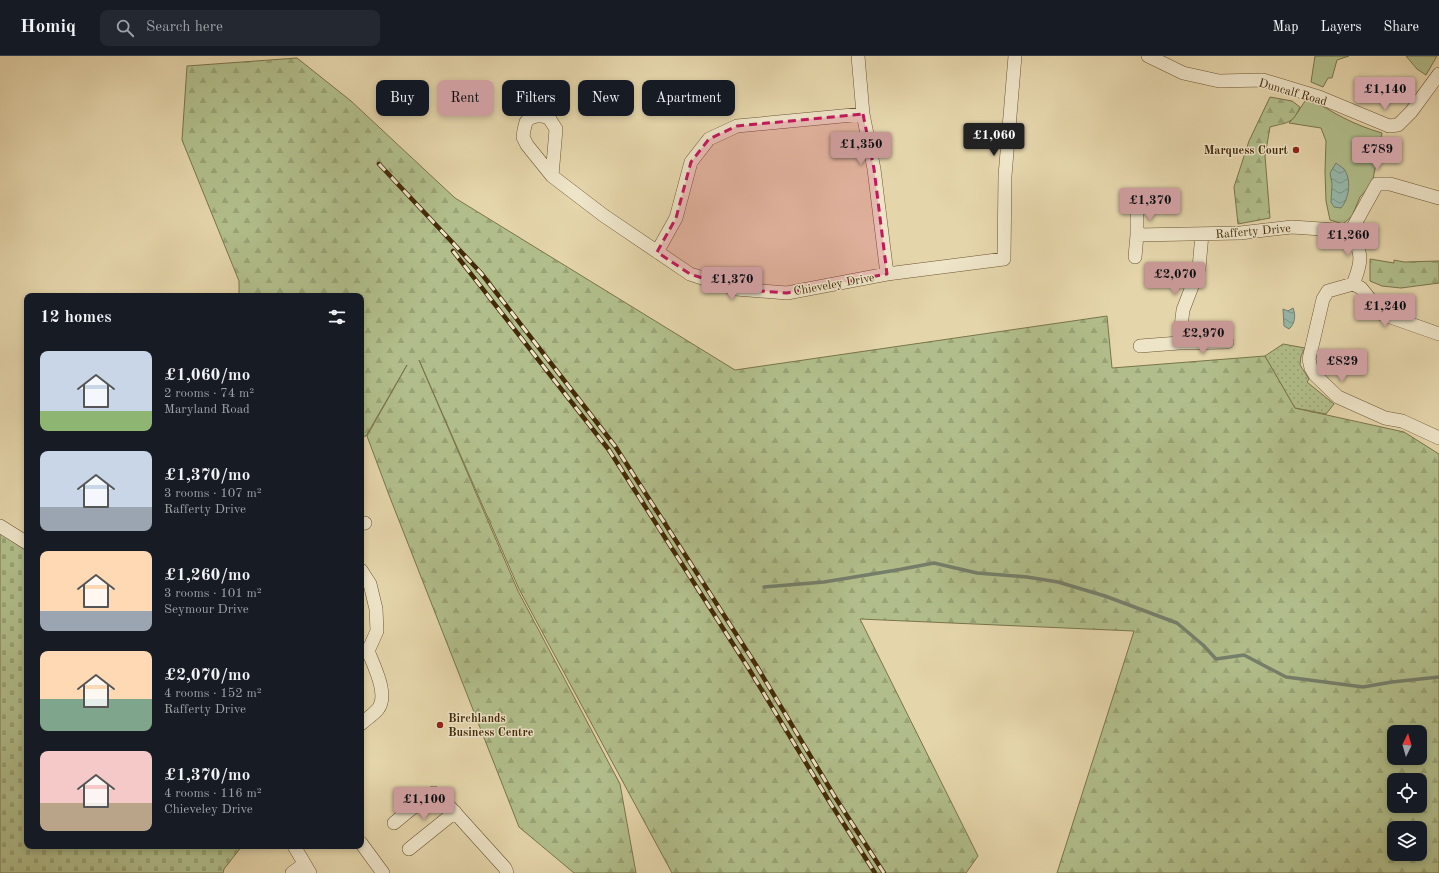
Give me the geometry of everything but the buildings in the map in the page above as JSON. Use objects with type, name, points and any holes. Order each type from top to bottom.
[{"type":"street","points":[[858,56],[863,114],[874,169],[887,274]]},
{"type":"street","name":"Chieveley Drive","points":[[552,176],[603,215],[690,274],[736,289],[787,293],[887,274],[1004,259],[1005,176],[1015,56]]},
{"type":"street","name":"Duncalf Road","points":[[1148,56],[1183,73],[1220,81],[1263,80],[1319,97],[1388,126],[1398,125],[1411,112],[1439,74]]},
{"type":"street","points":[[657,252],[676,218],[691,162],[710,139],[737,126],[863,114]]},
{"type":"street","points":[[1353,284],[1361,259],[1358,246],[1351,231],[1377,184],[1390,184],[1439,198]]},
{"type":"street","points":[[1135,258],[1138,208]]},
{"type":"street","name":"Rafferty Drive","points":[[1137,235],[1240,233],[1292,226],[1351,231]]},
{"type":"street","name":"Rafferty Drive","points":[[1179,343],[1183,310],[1199,268],[1202,234]]},
{"type":"street","points":[[1439,334],[1382,314],[1361,288],[1353,284],[1328,291],[1323,299],[1309,359],[1310,368],[1315,375],[1338,396],[1384,418],[1402,421],[1439,438]]},
{"type":"street","points":[[1140,346],[1179,343],[1227,342]]},
{"type":"street","points":[[0,526],[24,541]]},
{"type":"street","points":[[364,575],[370,584],[376,609],[377,632],[365,651],[382,689],[382,700],[378,709],[364,721]]},
{"type":"street","points":[[394,823],[428,794],[434,793],[440,796],[455,812],[505,868],[507,873]]},
{"type":"street","points":[[409,849],[455,812]]},
{"type":"street","points":[[364,847],[383,873]]},
{"type":"street","points":[[292,873],[307,868],[296,849]]},
{"type":"highlighted area","points":[[863,114],[874,169],[887,274],[787,293],[736,289],[690,274],[657,252],[676,218],[691,162],[709,139],[737,126]]},
{"type":"green space","points":[[1315,56],[1349,56],[1337,60],[1332,78],[1328,78],[1323,87],[1311,82]]},
{"type":"green space","points":[[1406,56],[1437,56],[1426,75],[1417,69]]},
{"type":"green space","points":[[297,58],[351,101],[455,198],[735,370],[1107,316],[1112,368],[1265,356],[1295,408],[1404,432],[1439,454],[1439,873],[1057,873],[1134,631],[860,619],[978,856],[966,873],[672,873],[519,589],[419,360],[518,591],[620,784],[636,873],[574,873],[519,827],[367,436],[407,365],[366,436],[364,436],[364,293],[239,293],[239,281],[182,140],[187,66]]},
{"type":"green space","points":[[1270,97],[1292,101],[1300,107],[1294,117],[1288,122],[1270,127],[1265,156],[1270,218],[1238,224],[1234,187],[1249,141]]},
{"type":"green space","points":[[1308,97],[1344,118],[1382,133],[1372,184],[1360,197],[1352,216],[1343,224],[1330,220],[1326,201],[1326,141],[1321,128],[1289,123]]},
{"type":"green space","points":[[1370,259],[1394,263],[1394,260],[1404,262],[1439,261],[1439,283],[1401,288],[1382,286],[1370,281]]},
{"type":"green space","points":[[1283,344],[1305,348],[1301,356],[1300,365],[1309,379],[1307,382],[1334,404],[1326,414],[1295,408],[1265,356]]},
{"type":"green space","points":[[0,533],[24,549],[24,849],[240,849],[224,869],[223,873],[0,873]]},
{"type":"water","points":[[1336,163],[1344,169],[1349,184],[1348,195],[1341,208],[1334,207],[1331,202],[1332,184],[1330,173]]},
{"type":"water","points":[[1293,308],[1293,325],[1289,329],[1284,326],[1283,309],[1288,311]]},
{"type":"waterway","points":[[764,587],[824,582],[934,563],[977,573],[1027,577],[1058,582],[1105,596],[1177,623],[1203,645],[1216,659],[1244,655],[1286,677],[1363,687],[1439,677]]},
{"type":"railway","points":[[379,164],[481,273],[615,446],[756,665],[835,797],[884,873]]},
{"type":"railway","points":[[453,251],[609,450],[749,669],[829,801],[875,873]]},
{"type":"place","name":"Marquess Court","points":[[1296,150]]},
{"type":"place","name":"Birchlands Business Centre","points":[[440,725]]}]
